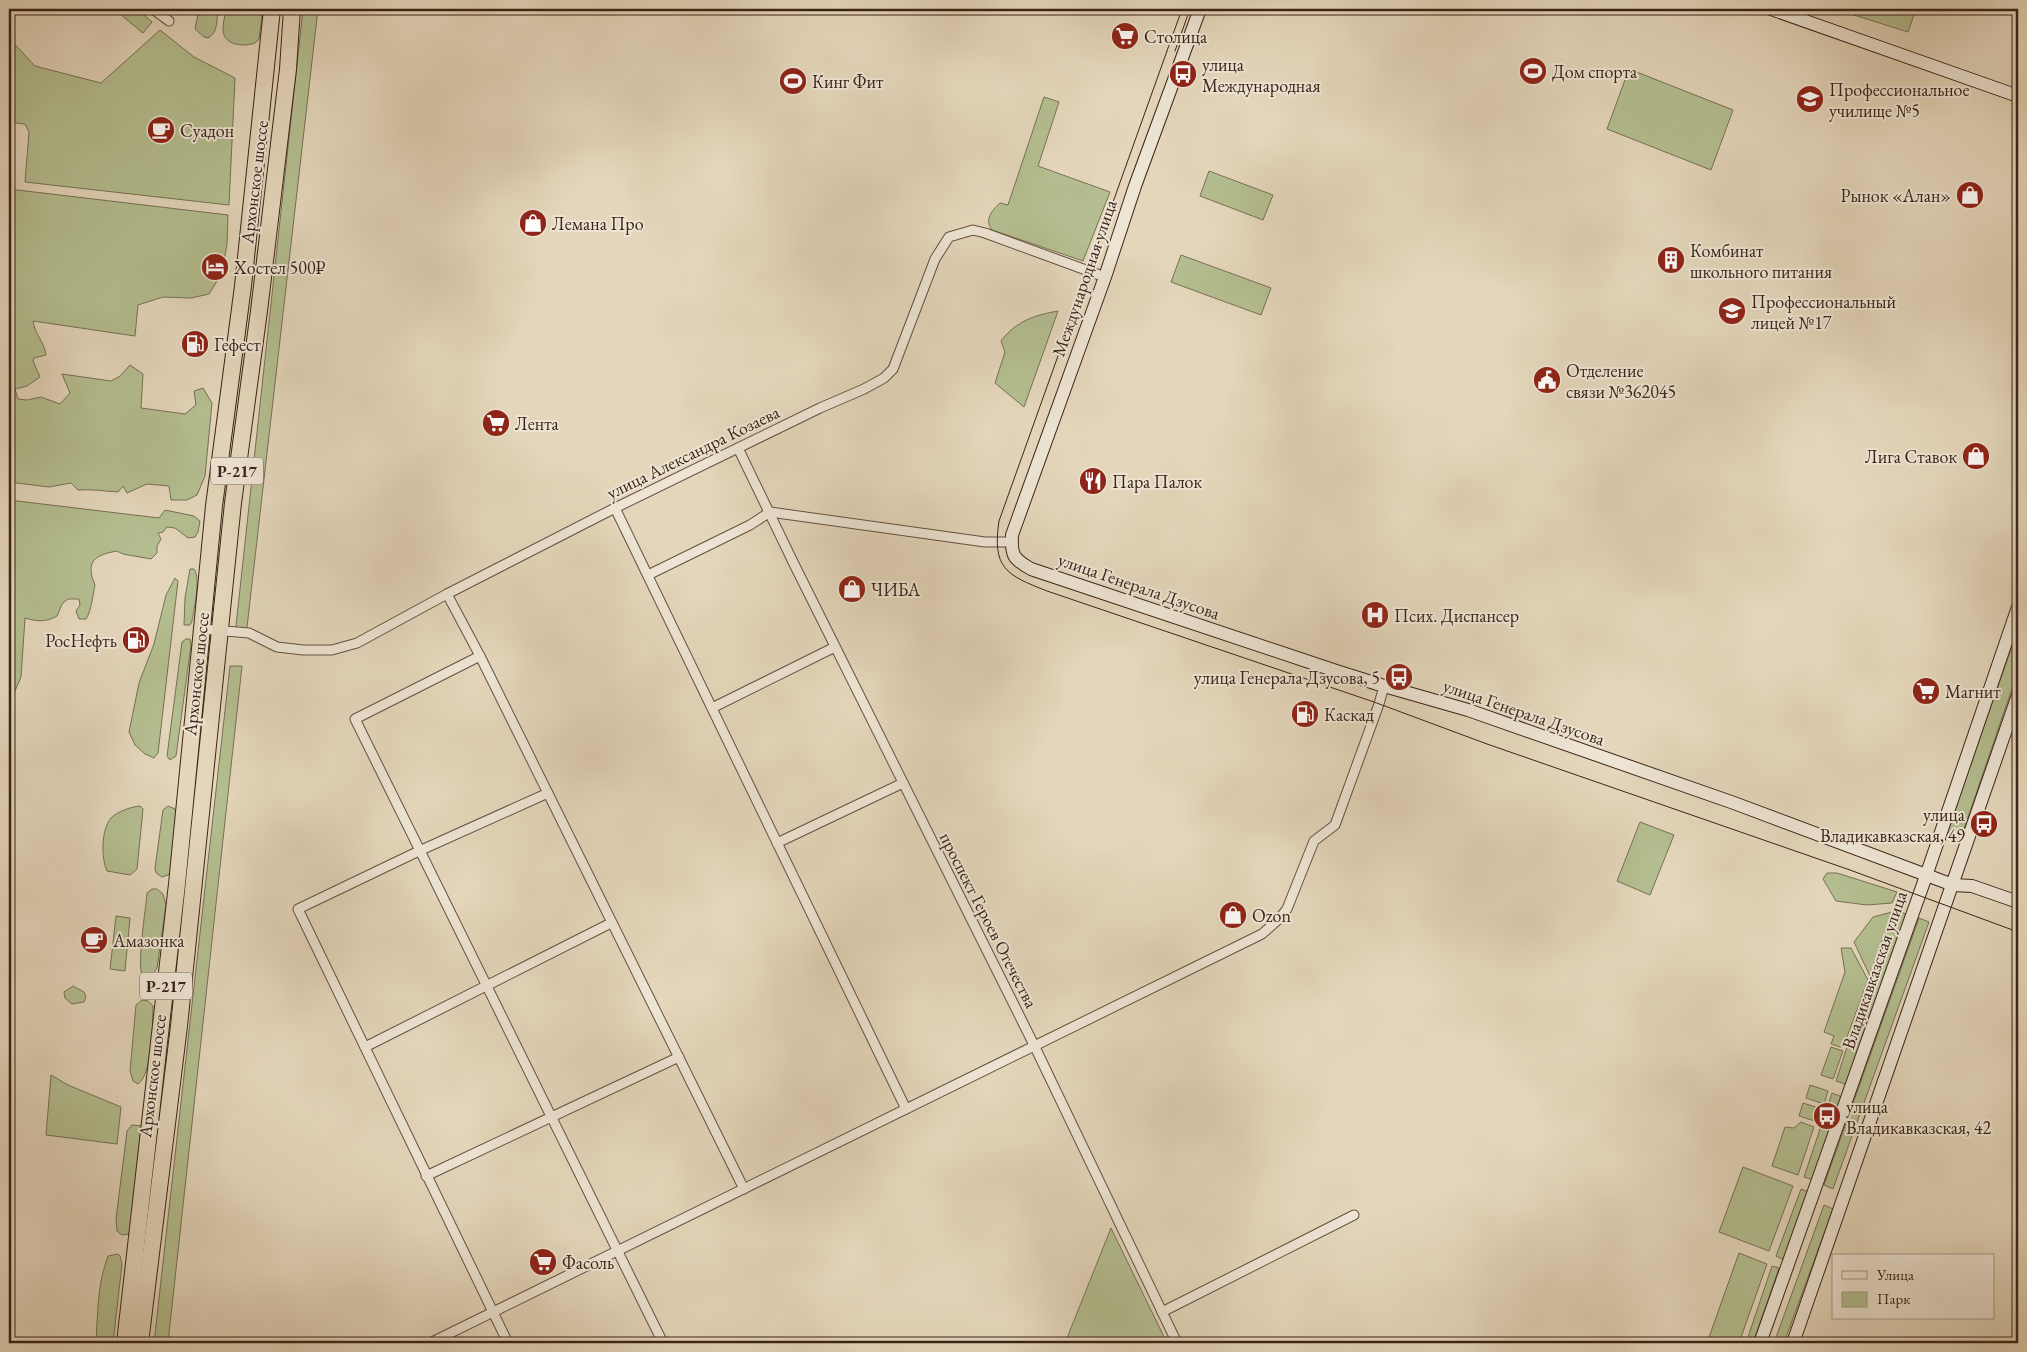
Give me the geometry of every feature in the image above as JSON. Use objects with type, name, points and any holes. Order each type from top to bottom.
[{"type":"highway","name":"Архонское шоссе","points":[[125,1343],[177,884],[214,506],[252,212],[272,9]]},
{"type":"highway","name":"Архонское шоссе","points":[[140,1343],[179,1026],[233,503],[288,69],[292,9]]},
{"type":"street","points":[[153,9],[169,21]]},
{"type":"street","name":"Международная улица","points":[[1017,560],[1012,553],[1012,535],[1105,277],[1135,186],[1200,9]]},
{"type":"street","points":[[1771,9],[2018,96]]},
{"type":"street","name":"улица Александра Козаева","points":[[202,629],[249,633],[277,647],[303,650],[332,650],[357,643],[447,594],[616,508],[864,389],[884,378],[893,369],[935,259],[949,238],[973,230],[1105,277]]},
{"type":"street","name":"проспект Героев Отечества","points":[[738,448],[1034,1045],[1177,1343]]},
{"type":"street","points":[[616,508],[906,1109]]},
{"type":"street","points":[[648,575],[750,525],[770,512],[985,542],[1012,542]]},
{"type":"street","name":"улица Генерала Дзусова","points":[[1017,560],[1031,569],[1384,686],[1468,710],[1734,803],[1926,876],[1953,885],[1972,886],[2018,902]]},
{"type":"street","points":[[447,594],[480,656],[744,1189]]},
{"type":"street","name":"Владикавказская улица","points":[[1760,1343],[1926,876],[2018,608]]},
{"type":"street","points":[[712,708],[835,647]]},
{"type":"street","points":[[480,656],[355,719],[663,1343]]},
{"type":"street","points":[[430,1343],[1262,934],[1279,919],[1287,908],[1314,840],[1335,825],[1384,686]]},
{"type":"street","points":[[1794,1343],[2018,695]]},
{"type":"street","points":[[777,843],[903,783]]},
{"type":"street","points":[[508,1343],[298,909],[419,851],[548,793]]},
{"type":"street","points":[[365,1047],[486,984],[611,923]]},
{"type":"street","points":[[426,1176],[679,1057]]},
{"type":"street","points":[[1162,1312],[1354,1215]]},
{"type":"green space","points":[[114,9],[137,9],[152,22],[143,33]]},
{"type":"green space","points":[[199,9],[218,9],[214,32],[208,38],[195,29]]},
{"type":"green space","points":[[226,9],[263,9],[259,39],[255,43],[240,45],[226,39],[223,29]]},
{"type":"green space","points":[[303,9],[318,9],[246,636],[235,635]]},
{"type":"green space","points":[[1835,9],[1916,9],[1908,32]]},
{"type":"green space","points":[[160,30],[194,57],[235,78],[229,205],[25,182],[29,132],[25,124],[9,122],[9,38],[35,66],[101,83]]},
{"type":"green space","points":[[1629,69],[1733,110],[1711,170],[1607,129]]},
{"type":"green space","points":[[1044,97],[1059,102],[1038,166],[1110,192],[1083,261],[992,230],[989,223],[992,212],[1000,203],[1008,205]]},
{"type":"green space","points":[[1209,171],[1273,195],[1263,220],[1200,196]]},
{"type":"green space","points":[[9,189],[228,215],[227,244],[222,273],[209,294],[191,298],[163,297],[138,305],[135,336],[33,321],[46,355],[34,358],[33,361],[40,377],[27,386],[15,389],[18,399],[27,400],[41,397],[60,404],[70,393],[62,374],[111,381],[120,376],[130,365],[143,374],[141,408],[185,414],[196,405],[194,391],[203,388],[212,403],[205,476],[197,495],[187,500],[171,500],[169,486],[147,484],[127,493],[123,486],[118,492],[78,490],[71,483],[49,487],[9,482],[9,407],[11,402],[9,401],[9,330],[12,318],[9,317]]},
{"type":"green space","points":[[1181,255],[1271,288],[1261,315],[1171,282]]},
{"type":"green space","points":[[1058,311],[1024,407],[995,383],[1005,352],[1001,341],[1013,328],[1026,320]]},
{"type":"green space","points":[[9,500],[159,518],[165,510],[194,516],[200,521],[195,537],[188,538],[175,528],[167,527],[163,532],[158,533],[161,539],[157,546],[157,553],[151,559],[123,554],[117,551],[97,557],[92,565],[91,571],[95,585],[91,608],[86,619],[79,619],[76,611],[80,605],[79,599],[68,599],[62,604],[57,616],[49,619],[38,621],[25,618],[21,677],[15,691],[9,694]]},
{"type":"green space","points":[[190,569],[194,569],[196,573],[196,594],[192,621],[190,625],[184,625],[185,598]]},
{"type":"green space","points":[[175,578],[178,581],[158,753],[154,758],[145,754],[135,745],[129,732],[139,683],[154,644],[166,595]]},
{"type":"green space","points":[[2018,629],[2018,671],[1961,838],[1947,832]]},
{"type":"green space","points":[[190,639],[191,645],[176,756],[170,760],[167,756],[182,642]]},
{"type":"green space","points":[[230,666],[242,666],[168,1343],[154,1343]]},
{"type":"green space","points":[[140,806],[143,809],[137,869],[130,875],[107,871],[103,844],[108,823],[117,813]]},
{"type":"green space","points":[[168,806],[175,809],[178,816],[171,871],[168,875],[162,877],[156,873],[155,868],[163,810]]},
{"type":"green space","points":[[1640,822],[1674,835],[1650,895],[1617,881]]},
{"type":"green space","points":[[1827,873],[1837,873],[1897,892],[1892,903],[1867,905],[1836,901],[1823,879]]},
{"type":"green space","points":[[152,889],[157,889],[163,894],[166,905],[157,968],[151,977],[143,977],[141,971],[142,937],[147,893]]},
{"type":"green space","points":[[1896,910],[1908,915],[1848,1085],[1836,1081],[1870,976],[1854,942],[1873,917],[1892,912],[1875,963]]},
{"type":"green space","points":[[116,916],[130,918],[125,971],[110,969]]},
{"type":"green space","points":[[1919,918],[1929,922],[1833,1189],[1824,1185]]},
{"type":"green space","points":[[1841,948],[1851,948],[1868,980],[1843,1048],[1831,1044],[1834,1036],[1824,1032],[1845,972]]},
{"type":"green space","points":[[73,986],[84,992],[86,997],[84,1002],[72,1004],[65,998],[64,992]]},
{"type":"green space","points":[[142,1000],[148,1001],[153,1006],[153,1024],[149,1060],[143,1079],[138,1084],[133,1081],[130,1071],[136,1005]]},
{"type":"green space","points":[[1831,1047],[1843,1051],[1833,1079],[1821,1075]]},
{"type":"green space","points":[[51,1075],[68,1085],[121,1107],[117,1144],[46,1135]]},
{"type":"green space","points":[[1810,1085],[1828,1091],[1824,1104],[1806,1098]]},
{"type":"green space","points":[[1832,1093],[1842,1097],[1813,1180],[1804,1177]]},
{"type":"green space","points":[[1803,1103],[1822,1109],[1818,1122],[1799,1116]]},
{"type":"green space","points":[[1801,1122],[1814,1127],[1798,1175],[1772,1166],[1785,1127],[1794,1128]]},
{"type":"green space","points":[[132,1125],[142,1126],[133,1216],[129,1234],[122,1235],[117,1231],[116,1219],[127,1131]]},
{"type":"green space","points":[[1743,1167],[1793,1186],[1769,1251],[1719,1232]]},
{"type":"green space","points":[[1801,1189],[1809,1192],[1784,1260],[1776,1256]]},
{"type":"green space","points":[[1824,1205],[1833,1209],[1784,1343],[1774,1343]]},
{"type":"green space","points":[[1111,1228],[1167,1343],[1065,1343]]},
{"type":"green space","points":[[1739,1253],[1767,1264],[1739,1343],[1707,1343]]},
{"type":"green space","points":[[118,1254],[122,1264],[113,1343],[96,1343],[99,1299],[104,1267],[108,1256]]},
{"type":"green space","points":[[1772,1266],[1779,1268],[1753,1343],[1746,1343]]},
{"type":"tram line","points":[[1182,9],[999,521],[998,550],[1000,560],[1005,568],[1021,580],[1047,591],[1374,702],[1487,744],[1850,870],[2018,932]]},
{"type":"tram line","points":[[1175,51],[1190,9]]},
{"type":"place","name":"Столица","points":[[1125,36]]},
{"type":"place","name":"Дом спорта","points":[[1533,71]]},
{"type":"place","name":"улица Международная","points":[[1183,74]]},
{"type":"place","name":"Кинг Фит","points":[[793,81]]},
{"type":"place","name":"Профессиональное училище №5","points":[[1810,99]]},
{"type":"place","name":"Суадон","points":[[161,130]]},
{"type":"place","name":"Рынок «Алан»","points":[[1970,195]]},
{"type":"place","name":"Лемана Про","points":[[533,223]]},
{"type":"place","name":"Комбинат школьного питания","points":[[1671,260]]},
{"type":"place","name":"Хостел 500₽","points":[[215,267]]},
{"type":"place","name":"Профессиональный лицей №17","points":[[1732,311]]},
{"type":"place","name":"Гефест","points":[[195,344]]},
{"type":"place","name":"Отделение связи №362045","points":[[1547,380]]},
{"type":"place","name":"Лента","points":[[496,423]]},
{"type":"place","name":"Лига Ставок","points":[[1976,456]]},
{"type":"place","name":"Пара Палок","points":[[1093,481]]},
{"type":"place","name":"ЧИБА","points":[[852,589]]},
{"type":"place","name":"Псих. Диспансер","points":[[1375,615]]},
{"type":"place","name":"РосНефть","points":[[136,640]]},
{"type":"place","name":"улица Генерала Дзусова, 5","points":[[1399,677]]},
{"type":"place","name":"Магнит","points":[[1926,691]]},
{"type":"place","name":"Каскад","points":[[1305,714]]},
{"type":"place","name":"улица Владикавказская, 49","points":[[1984,824]]},
{"type":"place","name":"Ozon","points":[[1233,915]]},
{"type":"place","name":"Амазонка","points":[[94,940]]},
{"type":"place","name":"улица Владикавказская, 42","points":[[1827,1116]]},
{"type":"place","name":"Фасоль","points":[[543,1262]]}]
